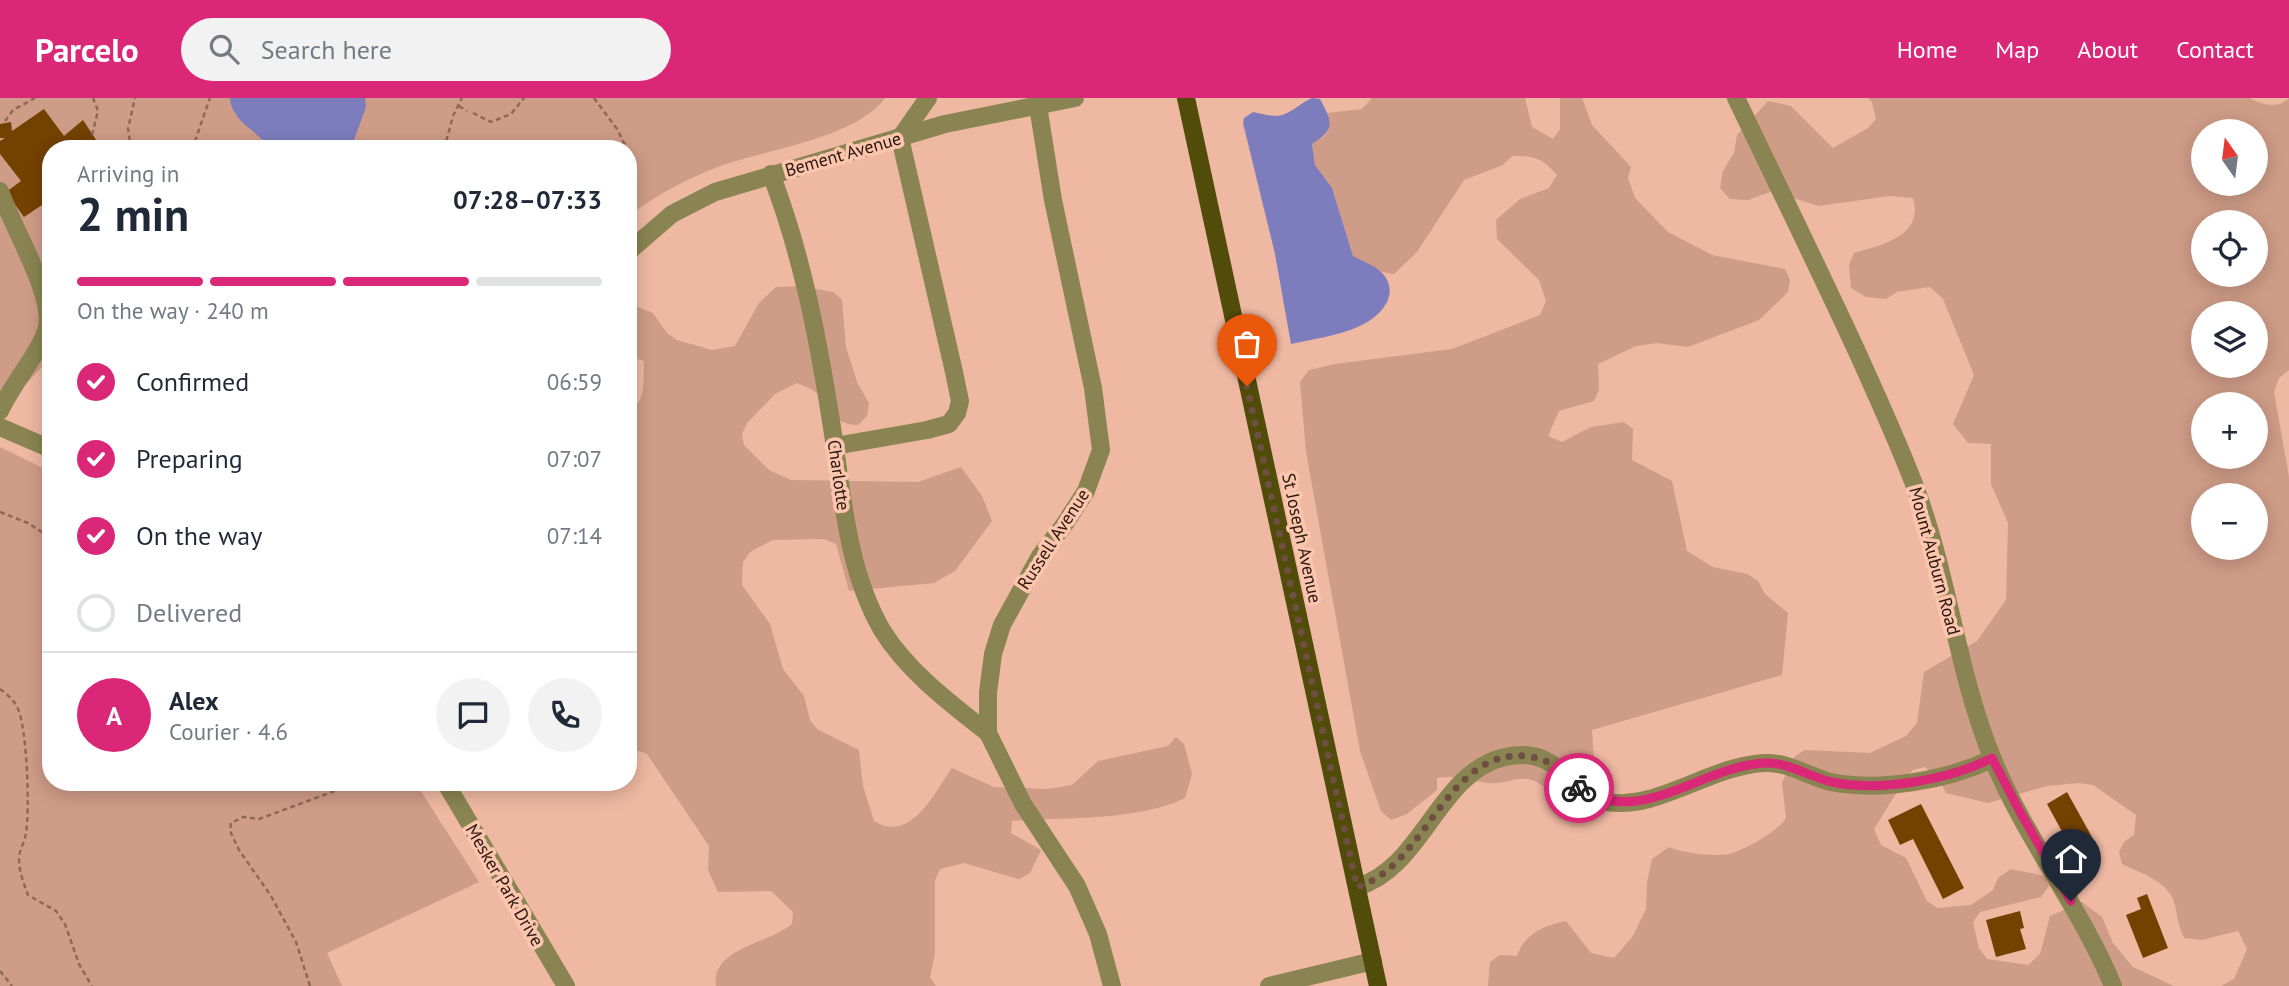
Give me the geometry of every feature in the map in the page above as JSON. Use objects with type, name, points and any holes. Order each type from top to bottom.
[{"type":"main road","name":"St Joseph Avenue","points":[[1186,98],[1378,986]]},
{"type":"street","points":[[835,446],[949,424],[957,413],[960,401],[954,372],[900,138],[928,98]]},
{"type":"street","name":"Bement Avenue","points":[[637,244],[672,214],[715,192],[945,124],[1075,98]]},
{"type":"street","name":"Mount Auburn Road","points":[[1736,98],[1829,292],[1896,438],[1918,493],[1943,578],[1965,676],[1992,758],[2084,924],[2113,986]]},
{"type":"street","name":"Russell Avenue","points":[[1038,106],[1053,200],[1093,388],[1101,450],[1086,491],[1040,556],[1002,625],[993,653],[988,693],[988,733],[1023,804],[1077,886],[1098,934],[1112,986]]},
{"type":"street","name":"Charlotte","points":[[771,174],[794,240],[810,306],[849,535],[870,606],[895,649],[920,675],[988,733]]},
{"type":"street","points":[[0,191],[31,260],[42,292]]},
{"type":"street","points":[[0,411],[6,396],[42,336]]},
{"type":"street","points":[[0,427],[42,445]]},
{"type":"street","points":[[1357,887],[1385,875],[1463,782],[1480,768],[1506,757],[1546,760],[1569,777],[1579,789],[1609,803],[1648,800],[1710,775],[1766,763],[1784,765],[1828,781],[1850,785],[1889,785],[1936,777],[1992,758]]},
{"type":"street","name":"Mesker Park Drive","points":[[450,791],[566,986]]},
{"type":"street","points":[[1269,986],[1373,961]]},
{"type":"path","points":[[5,121],[13,110],[35,98]]},
{"type":"path","points":[[92,135],[98,111],[93,98]]},
{"type":"path","points":[[130,140],[128,129],[135,98]]},
{"type":"path","points":[[195,140],[210,98]]},
{"type":"path","points":[[446,140],[462,98]]},
{"type":"path","points":[[472,113],[486,121],[496,120],[514,111],[524,98]]},
{"type":"path","points":[[593,98],[617,128],[623,140]]},
{"type":"path","points":[[459,106],[467,111]]},
{"type":"path","points":[[0,512],[28,523],[42,532]]},
{"type":"path","points":[[0,689],[10,696],[18,709],[24,747],[27,806],[26,833],[19,857],[21,876],[28,895],[56,911],[65,924],[79,964],[92,986]]},
{"type":"path","points":[[310,986],[296,942],[271,896],[239,850],[230,831],[231,822],[243,817],[258,819],[334,791]]},
{"type":"path","points":[[0,971],[12,986]]},
{"type":"shaded area","points":[[0,98],[885,98],[853,124],[808,141],[706,172],[671,188],[637,210],[637,140],[42,140],[42,367],[5,407],[0,404]]},
{"type":"shaded area","points":[[1372,98],[1525,98],[1532,127],[1553,139],[1560,129],[1560,98],[1582,98],[1592,125],[1631,167],[1628,178],[1635,198],[1668,232],[1712,255],[1785,269],[1790,280],[1788,292],[1759,320],[1688,347],[1657,343],[1636,346],[1598,364],[1599,390],[1594,401],[1559,411],[1548,436],[1562,442],[1591,427],[1624,422],[1633,429],[1632,460],[1672,481],[1687,551],[1713,567],[1747,574],[1758,581],[1765,594],[1788,613],[1782,675],[1592,730],[1595,775],[1570,787],[1545,788],[1537,782],[1523,779],[1487,783],[1457,777],[1437,778],[1437,790],[1407,814],[1391,820],[1381,811],[1360,751],[1306,452],[1300,382],[1309,370],[1335,364],[1452,349],[1540,315],[1546,301],[1539,280],[1497,239],[1496,220],[1520,199],[1549,188],[1557,175],[1538,159],[1512,156],[1503,165],[1464,180],[1417,252],[1394,274],[1382,272],[1353,256],[1332,188],[1315,165],[1312,144],[1327,132],[1327,113],[1362,109]]},
{"type":"shaded area","points":[[1868,98],[2250,98],[2270,105],[2280,104],[2289,98],[2289,370],[2279,378],[2274,392],[2289,477],[2289,986],[2221,986],[2234,979],[2247,949],[2238,931],[2202,940],[2184,938],[2175,905],[2167,890],[2154,879],[2122,864],[2119,852],[2124,842],[2134,835],[2136,815],[2093,785],[2079,783],[2047,786],[1988,803],[1946,793],[1939,780],[1925,767],[1913,770],[1905,779],[1874,829],[1881,845],[1906,858],[1927,901],[1937,908],[1971,905],[1993,890],[1998,878],[2011,869],[2045,876],[2049,886],[2041,897],[1980,912],[1973,922],[1979,948],[1987,959],[2028,965],[2040,954],[2050,916],[2082,902],[2102,917],[2113,943],[2133,967],[2174,986],[1488,986],[1490,962],[1500,955],[1517,956],[1530,936],[1550,925],[1566,921],[1591,953],[1614,958],[1633,936],[1646,909],[1647,882],[1652,859],[1669,847],[1699,854],[1730,854],[1769,834],[1786,818],[1782,783],[1794,757],[1805,750],[1870,753],[1906,736],[1917,723],[1924,672],[1977,641],[2006,600],[2008,523],[1991,484],[1991,444],[1968,443],[1953,424],[1974,375],[1943,299],[1930,287],[1897,292],[1886,299],[1866,297],[1851,288],[1849,265],[1854,253],[1876,247],[1898,237],[1906,230],[1915,211],[1913,198],[1890,196],[1818,206],[1773,191],[1748,200],[1730,199],[1720,188],[1723,171],[1734,153],[1737,135],[1768,101],[1791,106],[1833,148],[1868,128],[1876,119],[1872,102]]},
{"type":"shaded area","points":[[799,286],[833,292],[842,300],[846,347],[857,382],[869,403],[867,416],[858,425],[842,422],[816,392],[797,383],[775,394],[747,423],[742,434],[744,445],[769,470],[791,480],[918,482],[961,467],[982,496],[992,521],[955,571],[934,583],[849,591],[836,544],[824,539],[773,540],[750,552],[743,562],[742,585],[770,624],[783,669],[804,696],[810,720],[817,729],[859,750],[863,786],[874,821],[887,826],[899,826],[910,821],[929,802],[952,768],[994,787],[1047,789],[1072,785],[1098,761],[1168,746],[1176,737],[1184,744],[1192,774],[1185,798],[1146,811],[1012,821],[1011,833],[1041,850],[1030,873],[1019,879],[964,863],[940,869],[935,880],[935,954],[930,977],[936,986],[716,986],[717,973],[722,963],[743,948],[792,924],[793,912],[771,891],[718,892],[708,870],[709,846],[647,754],[637,750],[637,403],[644,383],[644,361],[637,359],[637,307],[653,313],[667,333],[677,340],[712,350],[735,346],[759,303],[776,287]]},
{"type":"shaded area","points":[[0,447],[42,468],[42,791],[421,791],[479,882],[327,953],[342,986],[0,986]]},
{"type":"water","points":[[230,98],[365,98],[366,107],[354,140],[263,140],[240,119]]},
{"type":"water","points":[[1312,98],[1320,99],[1330,125],[1325,134],[1312,144],[1315,165],[1332,188],[1353,256],[1375,267],[1384,275],[1389,294],[1380,312],[1358,327],[1291,344],[1275,254],[1243,123],[1244,118],[1253,112],[1279,116]]},
{"type":"building","points":[[44,109],[64,136],[83,120],[96,140],[42,140],[42,205],[24,217],[6,192],[21,181],[0,154],[0,141],[5,138],[0,138],[0,124],[11,122],[12,131]]},
{"type":"building","points":[[2067,792],[2092,837],[2071,848],[2047,804]]},
{"type":"building","points":[[1921,804],[1964,888],[1943,899],[1913,839],[1900,845],[1888,820]]},
{"type":"building","points":[[2147,894],[2168,948],[2143,958],[2126,915],[2141,909],[2137,898]]},
{"type":"building","points":[[2020,911],[2024,928],[2020,929],[2026,949],[1996,957],[1986,920]]},
{"type":"way so far","points":[[1247,386],[1357,887],[1385,875],[1463,782],[1491,762],[1519,756],[1546,760],[1579,788]]},
{"type":"route","points":[[1579,788],[1594,798],[1609,803],[1629,803],[1660,797],[1710,775],[1766,763],[1784,765],[1828,781],[1850,785],[1889,785],[1936,777],[1992,758],[2071,901]]}]
